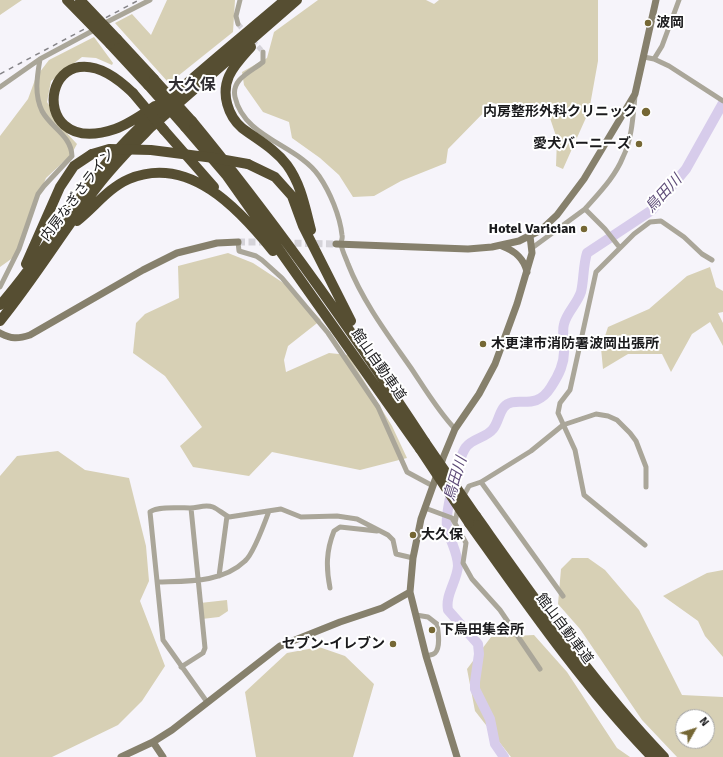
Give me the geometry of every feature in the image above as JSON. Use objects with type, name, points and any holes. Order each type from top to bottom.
[{"type":"highway","name":"館山自動車道","points":[[67,0],[114,41]]},
{"type":"highway","name":"館山自動車道","points":[[80,0],[278,229],[418,430],[423,445]]},
{"type":"highway","name":"内房なぎさライン","points":[[0,305],[90,184],[126,141],[194,78],[285,0]]},
{"type":"highway","name":"内房なぎさライン","points":[[0,321],[47,260],[69,227],[112,169],[150,128],[297,0]]},
{"type":"highway","points":[[267,27],[236,64],[228,77],[225,92],[227,105],[231,116],[241,127],[273,149],[287,165],[296,179],[326,273]]},
{"type":"highway","points":[[194,78],[127,124],[100,132],[87,133],[70,129],[55,112],[52,101],[54,90],[62,76],[72,70],[87,66],[109,72],[133,93],[164,130],[185,156],[264,240],[331,323]]},
{"type":"highway","name":"館山自動車道","points":[[188,124],[227,176],[331,323],[423,445],[529,606],[582,675],[652,757]]},
{"type":"highway","points":[[16,284],[38,241],[60,187],[74,166],[92,154],[109,149],[151,150],[248,164],[275,177],[292,196],[326,273],[365,347],[418,430]]},
{"type":"highway","points":[[69,227],[114,189],[128,180],[144,174],[155,173],[171,173],[203,184],[243,218]]},
{"type":"highway","name":"館山自動車道","points":[[472,519],[588,670],[630,721],[664,757]]},
{"type":"street","points":[[0,87],[40,59],[150,0]]},
{"type":"street","points":[[238,24],[236,16],[240,0]]},
{"type":"street","points":[[532,248],[585,209],[606,185],[624,156],[632,122],[635,94],[656,0]]},
{"type":"street","points":[[654,59],[662,46],[679,0]]},
{"type":"street","points":[[263,52],[263,62],[239,79],[236,83],[234,96],[239,110],[250,123],[311,166],[320,176],[337,213],[342,236],[339,244],[360,290],[401,354],[456,430]]},
{"type":"street","points":[[644,57],[654,59],[669,66],[723,101]]},
{"type":"street","points":[[0,287],[19,249],[38,194],[72,156],[69,142],[42,111],[36,91],[40,59]]},
{"type":"street","points":[[339,244],[468,249],[502,246],[530,236],[548,224],[584,179],[635,94]]},
{"type":"street","points":[[585,209],[619,246]]},
{"type":"street","points":[[645,545],[584,495],[575,450],[558,413],[560,403],[570,390],[584,331],[594,278],[619,246],[650,222],[661,221],[684,237],[702,254],[712,260]]},
{"type":"street","points":[[457,757],[426,656],[410,592],[413,558],[425,508],[456,430],[479,394],[495,364],[527,272],[532,248],[530,236]]},
{"type":"street","points":[[0,333],[12,338],[20,338],[30,335],[143,270],[177,253],[211,245],[238,242],[239,251],[256,256],[282,278],[328,333],[378,407],[407,472],[433,486]]},
{"type":"street","points":[[502,246],[515,252],[521,257],[527,272]]},
{"type":"street","points":[[455,523],[466,489],[481,482],[531,451],[563,425],[596,414],[608,416],[621,422],[636,441],[646,467],[646,487]]},
{"type":"street","points":[[481,482],[563,596]]},
{"type":"street","points":[[207,702],[163,640],[150,512],[153,510],[166,510],[171,507],[190,508],[208,506],[214,507],[228,516],[281,509],[301,517],[337,516],[357,519],[388,535],[394,540],[396,554],[413,558]]},
{"type":"street","points":[[181,667],[203,653],[205,648],[190,508]]},
{"type":"street","points":[[425,508],[452,518],[466,543],[463,563],[472,579],[500,610],[540,669]]},
{"type":"street","points":[[158,582],[198,581],[229,572],[246,560],[268,511]]},
{"type":"street","points":[[219,576],[228,516]]},
{"type":"street","points":[[330,588],[326,568],[326,559],[334,531],[340,527],[378,531]]},
{"type":"street","points":[[121,757],[154,742],[172,730],[280,646],[340,622],[382,608],[410,592]]},
{"type":"street","points":[[416,615],[428,617],[437,624],[439,634],[437,651],[435,654],[426,656]]},
{"type":"street","points":[[154,742],[163,757]]},
{"type":"shaded area","points":[[0,0],[22,0],[0,15]]},
{"type":"shaded area","points":[[167,0],[235,0],[233,32],[173,80],[167,81],[115,23],[132,14],[151,35]]},
{"type":"shaded area","points":[[318,0],[426,0],[434,4],[439,0],[598,0],[598,61],[589,111],[563,169],[556,166],[557,139],[548,112],[521,111],[493,103],[448,149],[446,163],[401,181],[374,196],[353,197],[339,175],[320,158],[292,138],[289,122],[263,112],[244,85],[242,72],[267,58],[274,32]]},
{"type":"shaded area","points":[[94,37],[113,63],[112,65],[96,58],[82,57],[51,81],[47,102],[64,130],[77,144],[71,155],[46,178],[14,257],[0,267],[0,136],[28,99],[36,77],[49,60]]},
{"type":"shaded area","points":[[228,253],[253,263],[291,288],[321,320],[288,346],[284,360],[286,372],[329,353],[348,355],[392,426],[407,458],[360,470],[272,452],[249,476],[193,467],[180,446],[202,427],[165,376],[133,353],[136,323],[145,314],[179,298],[178,266]]},
{"type":"shaded area","points":[[710,267],[716,287],[723,291],[723,312],[718,313],[723,323],[723,346],[710,322],[692,334],[671,372],[662,354],[628,354],[603,369],[601,348],[608,327],[649,309],[687,276]]},
{"type":"shaded area","points":[[58,451],[85,470],[129,478],[146,546],[149,581],[140,601],[165,666],[142,701],[118,725],[52,757],[0,757],[0,476],[17,456]]},
{"type":"shaded area","points":[[572,558],[588,558],[605,570],[639,610],[682,695],[723,697],[723,757],[677,757],[642,720],[580,629],[558,604],[561,569]]},
{"type":"shaded area","points":[[723,570],[723,657],[705,636],[698,621],[663,596],[707,573]]},
{"type":"shaded area","points":[[227,600],[228,611],[219,617],[202,619],[200,603]]},
{"type":"shaded area","points":[[534,635],[567,672],[617,748],[630,757],[511,757],[475,711],[467,669],[491,637]]},
{"type":"shaded area","points":[[319,647],[345,656],[374,684],[353,757],[256,757],[245,692],[287,653]]},
{"type":"waterway","name":"鳥田川","points":[[504,757],[495,744],[490,719],[475,689],[479,654],[478,644],[448,610],[448,599],[456,577],[458,561],[448,531],[447,519],[450,498],[459,462],[469,444],[493,429],[504,407],[509,403],[538,399],[545,395],[551,387],[562,364],[564,353],[564,324],[581,292],[587,253],[652,210],[686,169],[723,103]]},
{"type":"tunnel","points":[[238,24],[263,52]]},
{"type":"tunnel","points":[[238,242],[268,242]]},
{"type":"tunnel","points":[[284,243],[336,244]]},
{"type":"railway","points":[[0,74],[139,0]]},
{"type":"place","name":"波岡","points":[[648,23]]},
{"type":"place","name":"内房整形外科クリニック","points":[[646,112]]},
{"type":"place","name":"愛犬バーニーズ","points":[[639,144]]},
{"type":"place","name":"Hotel Varician","points":[[584,229]]},
{"type":"place","name":"木更津市消防署波岡出張所","points":[[483,344]]},
{"type":"place","name":"大久保","points":[[413,535]]},
{"type":"place","name":"下烏田集会所","points":[[432,630]]},
{"type":"place","name":"セブン-イレブン","points":[[393,644]]},
{"type":"district","name":"大久保","points":[[192,86]]}]
